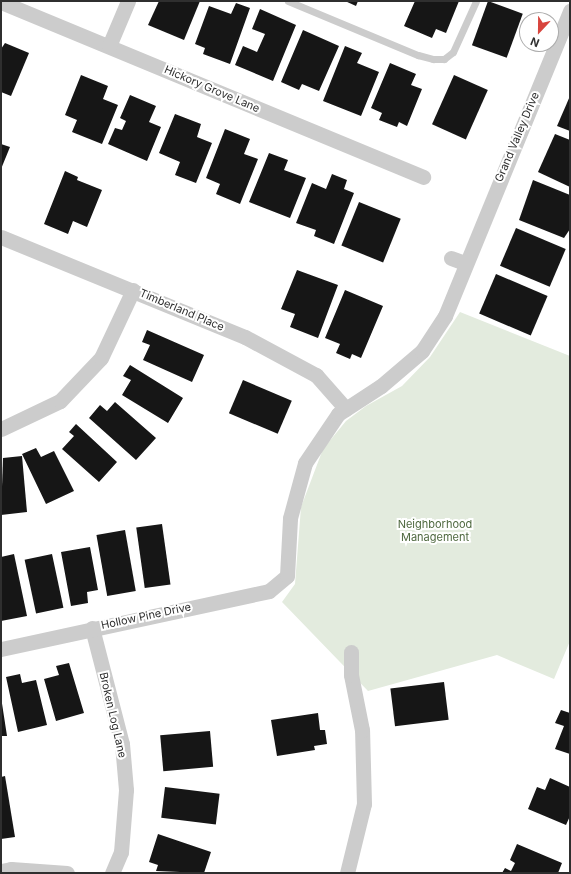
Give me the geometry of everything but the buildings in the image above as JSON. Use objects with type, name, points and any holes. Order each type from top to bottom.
[{"type":"street","points":[[109,46],[128,1]]},
{"type":"street","name":"Hickory Grove Lane","points":[[1,2],[423,177]]},
{"type":"street","name":"Grand Valley Drive","points":[[287,576],[290,518],[305,463],[338,414],[381,386],[422,351],[445,316],[458,260],[570,11]]},
{"type":"street","name":"Timberland Place","points":[[1,237],[133,290],[244,337],[316,375],[346,409]]},
{"type":"street","points":[[1,429],[60,401],[101,358],[133,290]]},
{"type":"street","name":"Hollow Pine Drive","points":[[1,648],[269,591],[287,576]]},
{"type":"street","name":"Broken Log Lane","points":[[92,628],[122,744],[126,790],[121,852],[112,873]]},
{"type":"street","points":[[346,873],[364,804],[362,730],[351,675],[351,652]]},
{"type":"street","points":[[1,870],[53,870],[67,873]]},
{"type":"lane","points":[[288,1],[418,55],[444,59],[453,52],[476,1]]},
{"type":"green space","name":"Neighborhood Management","points":[[460,312],[570,356],[570,641],[554,679],[497,655],[368,691],[282,602],[295,584],[301,507],[323,449],[346,421],[366,406],[402,386],[430,357]]}]
